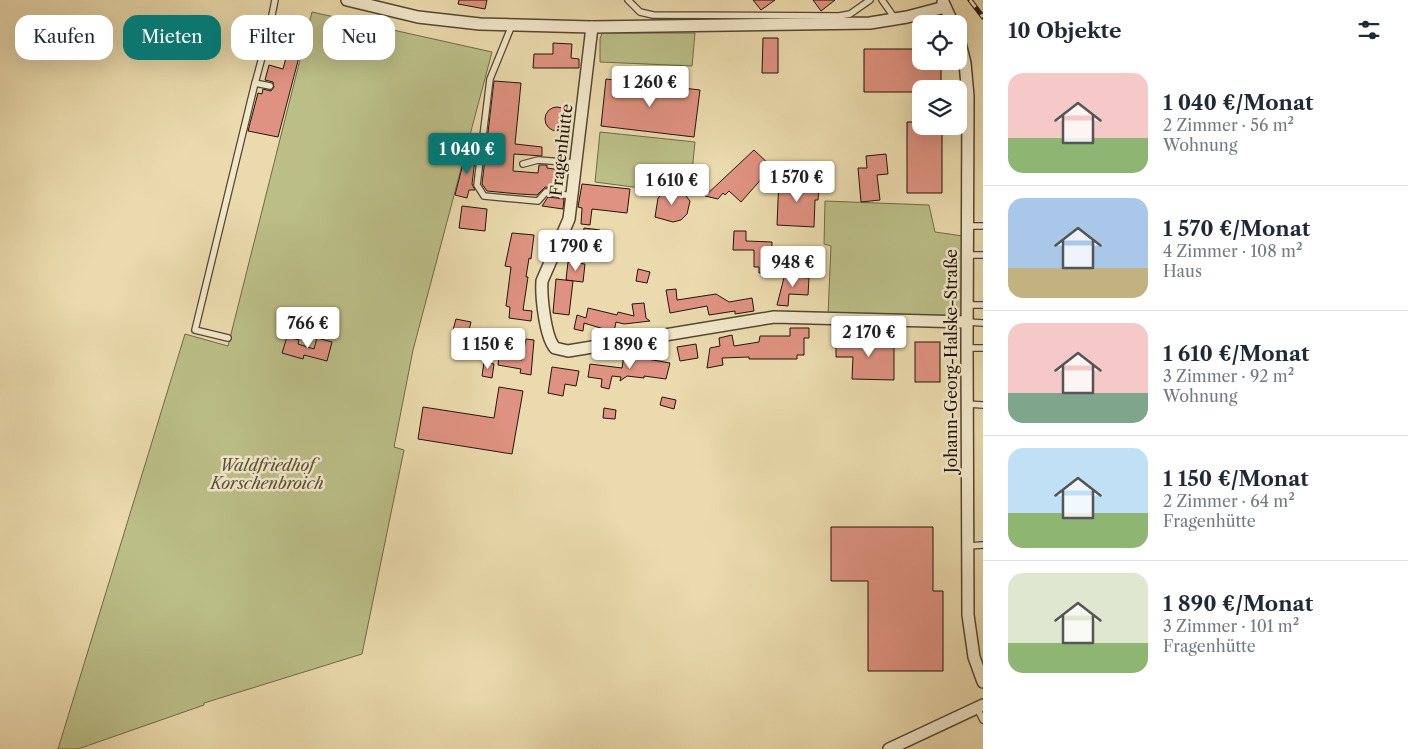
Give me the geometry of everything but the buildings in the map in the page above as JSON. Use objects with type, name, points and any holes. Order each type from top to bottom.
[{"type":"street","points":[[347,0],[438,20],[468,24],[592,27],[840,24],[896,20],[944,3],[949,15]]},
{"type":"street","name":"Fragenhütte","points":[[592,27],[568,219],[546,270],[542,286],[549,338],[555,348],[561,351],[774,317],[967,322]]},
{"type":"street","name":"Johann-Georg-Halske-Straße","points":[[966,70],[968,96],[967,404],[969,630],[974,657],[983,682]]},
{"type":"street","points":[[889,749],[980,706]]},
{"type":"lane","points":[[228,338],[195,330],[275,0]]},
{"type":"lane","points":[[628,0],[640,12],[653,15],[830,16],[847,15],[870,0]]},
{"type":"lane","points":[[882,0],[896,20]]},
{"type":"lane","points":[[512,25],[490,79],[477,185],[484,196],[538,201],[546,192],[571,201]]},
{"type":"lane","points":[[255,83],[270,86]]},
{"type":"lane","points":[[523,164],[538,160],[576,162]]},
{"type":"lane","points":[[967,226],[983,226]]},
{"type":"lane","points":[[967,255],[983,255]]},
{"type":"lane","points":[[967,305],[983,305]]},
{"type":"lane","name":"Fragenhütte","points":[[967,322],[983,323]]},
{"type":"lane","points":[[967,348],[983,348]]},
{"type":"lane","points":[[967,404],[983,405]]},
{"type":"lane","points":[[968,546],[983,545]]},
{"type":"lane","points":[[980,706],[983,720]]},
{"type":"green space","name":"Waldfriedhof Korschenbroich","points":[[312,12],[326,15],[323,15],[323,60],[395,60],[395,30],[492,52],[413,350],[394,447],[404,450],[362,654],[204,703],[204,705],[78,749],[58,749],[185,334],[228,346],[300,60],[313,60],[313,15],[311,15]]},
{"type":"green space","points":[[602,33],[695,33],[692,66],[600,62],[600,39]]},
{"type":"green space","points":[[600,132],[695,142],[691,181],[656,190],[595,182]]},
{"type":"green space","points":[[825,201],[929,205],[935,232],[963,236],[963,310],[957,319],[828,315],[831,246],[824,244]]},
{"type":"railway","points":[[970,0],[983,17]]}]
